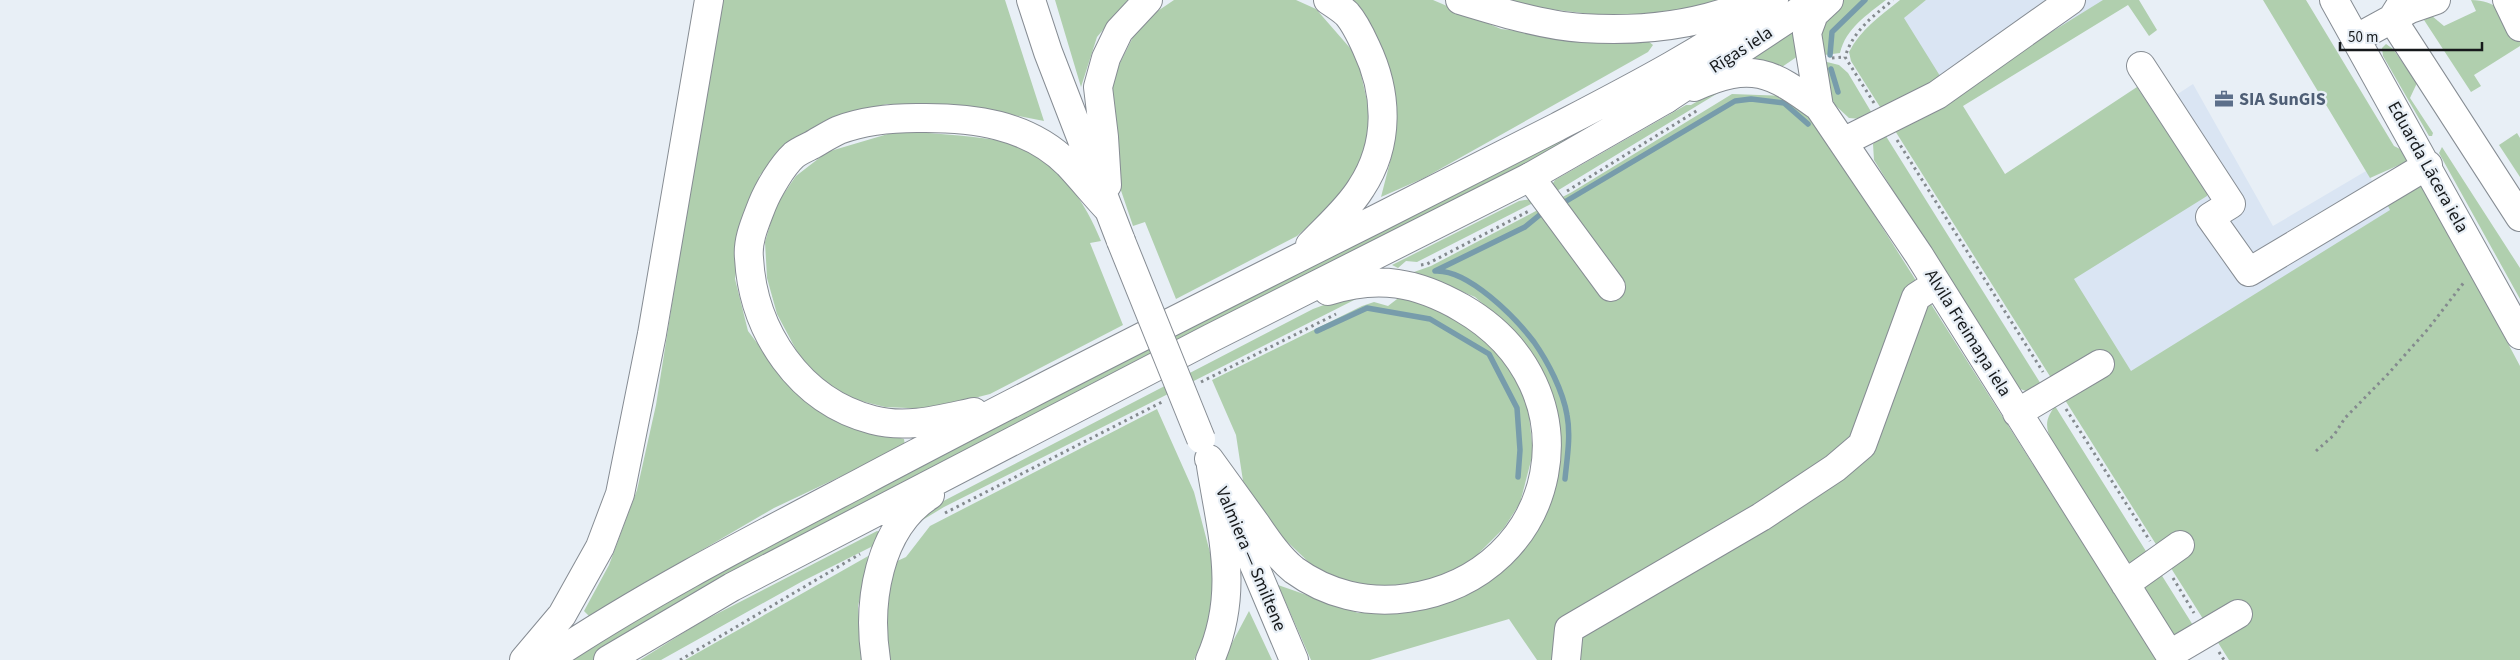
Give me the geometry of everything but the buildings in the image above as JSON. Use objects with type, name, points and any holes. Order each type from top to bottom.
[{"type":"main road","points":[[524,660],[562,616],[600,548],[620,494],[652,334],[709,0]]},
{"type":"main road","points":[[1031,0],[1048,52],[1108,209],[1205,449],[1228,583],[1224,621],[1210,660]]},
{"type":"main road","points":[[1108,209],[1104,136],[1098,86],[1106,58],[1119,31],[1148,0]]},
{"type":"main road","points":[[1298,258],[1350,203],[1362,187],[1376,161],[1383,128],[1383,104],[1379,78],[1371,57],[1346,14],[1328,0]]},
{"type":"main road","points":[[1460,0],[1501,12],[1581,28],[1659,27],[1710,18],[1757,0]]},
{"type":"main road","points":[[547,660],[580,638],[734,549],[1189,311],[1298,258],[1664,72],[1748,19],[1774,0]]},
{"type":"main road","name":"Rīgas iela","points":[[1666,100],[1816,0]]},
{"type":"main road","name":"Alvila Freimaņa iela","points":[[1829,0],[1814,14],[1807,33],[1820,107],[1936,284],[2172,657]]},
{"type":"main road","points":[[1843,142],[1937,95],[2071,0]]},
{"type":"main road","name":"Eduarda Lācera iela","points":[[2334,0],[2428,165],[2520,334]]},
{"type":"main road","points":[[2357,38],[2400,9],[2410,9],[2436,0]]},
{"type":"main road","points":[[2508,0],[2520,6]]},
{"type":"main road","points":[[2508,0],[2520,27]]},
{"type":"main road","points":[[2400,9],[2520,217]]},
{"type":"main road","points":[[2141,66],[2231,204],[2210,216],[2248,272],[2428,165]]},
{"type":"main road","points":[[608,660],[732,587],[1211,338],[1530,177],[1666,100],[1712,79],[1739,72],[1765,73],[1788,85],[1820,107]]},
{"type":"main road","points":[[1008,405],[916,424],[874,420],[840,408],[813,389],[792,369],[774,345],[759,311],[748,257],[753,228],[768,190],[794,155],[840,130],[889,118],[949,117],[1018,130],[1039,142],[1067,163],[1108,209]]},
{"type":"main road","points":[[1530,177],[1611,287]]},
{"type":"main road","points":[[1205,449],[1274,549],[1292,569],[1314,583],[1342,595],[1367,600],[1395,600],[1444,590],[1485,566],[1502,551],[1526,521],[1538,496],[1546,468],[1548,442],[1538,392],[1528,371],[1512,348],[1497,331],[1480,318],[1448,300],[1415,287],[1387,281],[1359,282],[1330,290],[1211,338]]},
{"type":"main road","points":[[1566,660],[1569,629],[1761,517],[1835,468],[1862,445],[1916,297],[1936,284]]},
{"type":"main road","points":[[2017,413],[2100,364]]},
{"type":"main road","points":[[876,660],[873,626],[877,583],[886,552],[904,520],[920,502],[1066,414]]},
{"type":"main road","name":"Valmiera — Smiltene","points":[[1205,449],[1294,660]]},
{"type":"main road","points":[[2125,584],[2170,551]]},
{"type":"main road","points":[[2172,657],[2238,614]]},
{"type":"path","points":[[1893,0],[1865,22],[1850,40],[1845,57],[2055,390],[2170,551],[2207,634],[2224,660]]},
{"type":"path","points":[[1562,194],[1703,106]]},
{"type":"path","points":[[1413,266],[1427,264],[1531,210]]},
{"type":"path","points":[[2316,451],[2334,435],[2345,418],[2428,329],[2480,260]]},
{"type":"path","points":[[1196,384],[1344,310]]},
{"type":"path","points":[[938,517],[1004,481],[1170,398]]},
{"type":"path","points":[[680,660],[863,552]]},
{"type":"shaded area","points":[[1926,0],[2112,0],[1944,105],[1891,28]]},
{"type":"shaded area","points":[[2193,84],[2273,226],[2366,171],[2391,210],[2116,381],[1996,190],[2147,114]]},
{"type":"green space","points":[[720,0],[1005,0],[1044,121],[961,105],[887,104],[838,116],[792,139],[760,175],[743,219],[735,279],[748,331],[791,388],[837,422],[904,439],[905,446],[774,508],[589,616],[584,611],[609,565],[637,490],[656,405]]},
{"type":"green space","points":[[1055,0],[1128,0],[1097,37],[1081,87]]},
{"type":"green space","points":[[1174,0],[1296,0],[1316,9],[1357,56],[1371,119],[1362,161],[1337,200],[1297,236],[1176,299],[1145,222],[1133,226],[1110,158],[1107,89],[1140,23]]},
{"type":"green space","points":[[1344,0],[1433,0],[1501,29],[1602,41],[1648,41],[1653,45],[1648,52],[1424,178],[1381,197],[1391,158],[1395,99]]},
{"type":"green space","points":[[1510,0],[1733,0],[1677,15],[1599,15],[1532,7]]},
{"type":"green space","points":[[1841,0],[1886,0],[1852,29],[1840,53],[1816,56],[1823,22]]},
{"type":"green space","points":[[1900,0],[1926,0],[1904,18],[1945,84],[1969,83],[2103,0],[2139,0],[2157,30],[2149,36],[2128,5],[1963,106],[2005,174],[2137,87],[2207,193],[2207,196],[2074,279],[2131,371],[2390,210],[2385,200],[2413,183],[2424,186],[2520,366],[2520,660],[2229,660],[1851,61],[1849,52],[1859,36],[1871,23]]},
{"type":"green space","points":[[2263,0],[2306,0],[2394,146],[2408,153],[2408,161],[2370,178]]},
{"type":"green space","points":[[2471,0],[2487,2],[2499,9],[2520,31],[2520,46],[2474,75],[2481,86],[2471,92],[2424,20],[2432,16],[2444,26],[2476,11]]},
{"type":"green space","points":[[1793,29],[1797,31],[1798,56],[1779,69],[1754,64],[1752,59]]},
{"type":"green space","points":[[2386,44],[2393,49],[2417,83],[2410,98],[2433,133],[2432,136],[2429,136],[2383,56],[2382,48]]},
{"type":"green space","points":[[1827,62],[1839,65],[1848,73],[1873,115],[1861,119],[1849,118],[1835,105],[1817,66]]},
{"type":"green space","points":[[1671,83],[1469,196],[595,660],[566,660],[609,631],[906,469]]},
{"type":"green space","points":[[1721,88],[1723,90],[1552,194],[1551,186],[1555,180],[1686,105],[1691,105]]},
{"type":"green space","points":[[1732,94],[1789,96],[1814,120],[2157,660],[1537,660],[1509,619],[1370,660],[1311,660],[1278,585],[1358,613],[1424,609],[1476,589],[1523,547],[1553,490],[1561,444],[1551,391],[1516,333],[1475,297],[1414,272],[1431,266],[1572,192]]},
{"type":"green space","points":[[898,131],[959,135],[1013,142],[1033,151],[1046,160],[1069,184],[1095,227],[1101,241],[1090,243],[1123,325],[990,394],[931,409],[885,407],[841,396],[801,359],[777,314],[767,278],[765,242],[776,205],[796,176],[827,152]]},
{"type":"green space","points":[[1884,133],[2044,389],[2032,393],[2020,389],[1988,343],[1874,160],[1873,144]]},
{"type":"green space","points":[[2517,133],[2520,138],[2520,177],[2499,145]]},
{"type":"green space","points":[[2442,147],[2520,268],[2520,299],[2439,153]]},
{"type":"green space","points":[[1531,199],[1537,201],[1417,262],[1406,261],[1398,268],[1392,265],[1519,201]]},
{"type":"green space","points":[[1368,293],[944,507],[916,524],[932,507],[1313,309],[1351,295]]},
{"type":"green space","points":[[1401,296],[1464,317],[1517,373],[1528,405],[1533,453],[1520,503],[1504,528],[1470,562],[1421,584],[1361,586],[1317,570],[1278,533],[1243,481],[1236,435],[1212,380],[1362,306],[1374,302],[1388,306]]},
{"type":"green space","points":[[2055,406],[2149,556],[2140,562],[2129,562],[2117,549],[2052,442],[2047,423],[2049,415]]},
{"type":"green space","points":[[1157,409],[1194,492],[1212,560],[1213,617],[1194,660],[889,660],[885,602],[895,562],[906,557],[930,526]]},
{"type":"green space","points":[[877,531],[881,532],[875,545],[801,582],[661,660],[640,660],[699,623]]},
{"type":"green space","points":[[870,555],[858,606],[861,660],[685,660]]},
{"type":"green space","points":[[2159,571],[2196,630],[2180,638],[2172,634],[2145,590],[2145,581]]},
{"type":"green space","points":[[1249,611],[1272,660],[1223,660]]},
{"type":"waterway","points":[[1830,55],[1832,32],[1865,0]]},
{"type":"waterway","points":[[1831,69],[1838,92]]},
{"type":"waterway","points":[[1563,203],[1735,101],[1751,99],[1784,103],[1808,124]]},
{"type":"waterway","points":[[1542,213],[1525,227],[1435,271],[1448,272],[1462,278],[1490,296],[1534,342],[1550,368],[1565,406],[1569,439],[1565,479]]},
{"type":"waterway","points":[[1317,331],[1367,308],[1430,319],[1489,354],[1517,408],[1520,450],[1518,477]]},
{"type":"place","name":"SIA SunGIS","points":[[2224,99]]}]
